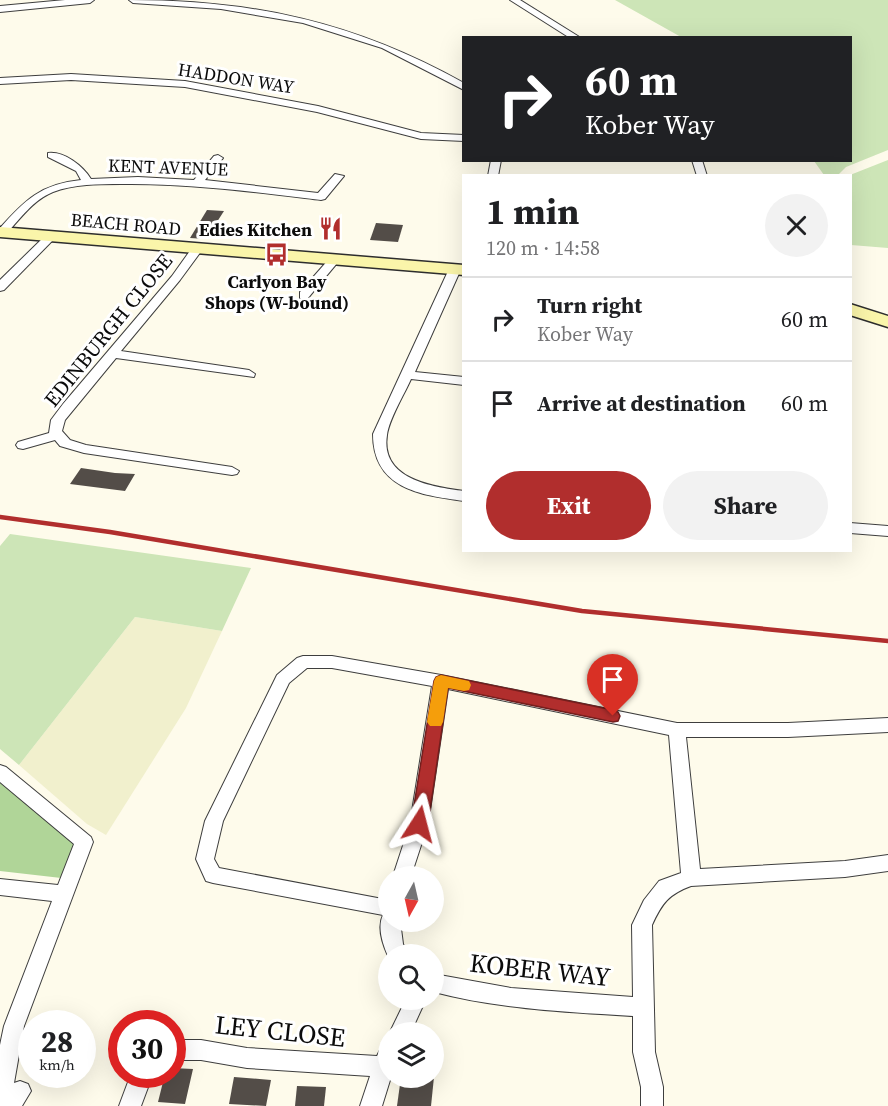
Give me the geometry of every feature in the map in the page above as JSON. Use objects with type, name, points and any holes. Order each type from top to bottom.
[{"type":"street","points":[[0,9],[90,0]]},
{"type":"street","points":[[133,0],[229,7],[314,21],[416,60],[462,86]]},
{"type":"street","points":[[514,0],[574,36]]},
{"type":"street","name":"HADDON WAY","points":[[0,81],[71,77],[185,84],[318,109],[421,136],[462,138]]},
{"type":"street","points":[[51,155],[81,169],[87,182]]},
{"type":"street","points":[[198,182],[218,158]]},
{"type":"street","name":"KENT AVENUE","points":[[1,232],[31,201],[40,195],[54,188],[87,182],[141,180],[198,182],[321,197],[339,176]]},
{"type":"street","name":"BEACH ROAD","points":[[1,232],[196,250],[459,270]]},
{"type":"street","points":[[0,287],[50,237]]},
{"type":"street","name":"EDINBURGH CLOSE","points":[[196,250],[176,278],[58,420],[55,432],[65,442],[84,449],[232,471]]},
{"type":"street","points":[[304,295],[334,260]]},
{"type":"street","points":[[459,270],[380,434],[380,453],[384,464],[394,475],[414,486],[441,494],[462,496]]},
{"type":"street","points":[[852,310],[888,322]]},
{"type":"street","points":[[113,354],[249,374]]},
{"type":"street","points":[[408,375],[462,381]]},
{"type":"street","points":[[23,445],[58,435]]},
{"type":"street","points":[[852,528],[888,531]]},
{"type":"street","points":[[378,906],[213,875],[205,859],[214,821],[284,679],[303,662],[332,662],[441,681],[677,730],[788,730],[888,725]]},
{"type":"street","points":[[405,866],[419,824],[441,681]]},
{"type":"street","points":[[677,730],[692,878]]},
{"type":"street","points":[[0,772],[84,842],[14,1026],[6,1094]]},
{"type":"street","points":[[652,1106],[652,1087],[644,1052],[642,925],[651,906],[666,887],[692,878],[845,869],[888,863]]},
{"type":"street","points":[[0,887],[64,894]]},
{"type":"street","name":"KOBER WAY","points":[[444,985],[542,1002],[642,1007]]},
{"type":"street","name":"LEY CLOSE","points":[[186,1050],[201,1050],[247,1058],[378,1061]]},
{"type":"street","name":"LEY CLOSE","points":[[371,1106],[378,1085]]},
{"type":"street","points":[[130,1106],[137,1088]]},
{"type":"green space","points":[[615,0],[888,0],[888,150],[846,167],[839,174],[823,174],[815,162],[852,162],[852,36],[679,36]]},
{"type":"green space","points":[[888,160],[888,248],[852,245],[852,174]]},
{"type":"green space","points":[[10,534],[251,568],[222,631],[135,617],[19,765],[0,749],[0,546]]},
{"type":"green space","points":[[135,617],[222,631],[186,708],[106,835],[87,824],[19,765]]},
{"type":"green space","points":[[0,772],[84,842],[70,879],[0,871]]},
{"type":"building","points":[[207,210],[224,211],[206,239],[190,238]]},
{"type":"building","points":[[376,223],[403,225],[398,242],[370,240]]},
{"type":"building","points":[[81,468],[135,474],[125,491],[70,484]]},
{"type":"building","points":[[186,1069],[193,1069],[185,1104],[158,1102],[162,1088],[186,1088]]},
{"type":"building","points":[[234,1077],[271,1080],[266,1106],[229,1104]]},
{"type":"building","points":[[297,1086],[326,1087],[324,1106],[295,1106]]},
{"type":"building","points":[[399,1088],[433,1088],[431,1106],[397,1106]]},
{"type":"railway","points":[[0,517],[110,532],[582,611],[888,641]]},
{"type":"slow traffic","points":[[435,722],[441,681],[464,685]]},
{"type":"place","name":"Edies Kitchen","points":[[330,229]]},
{"type":"place","name":"Carlyon Bay Shops (W-bound)","points":[[277,255]]},
{"type":"route","points":[[419,824],[441,681],[613,716]]}]
